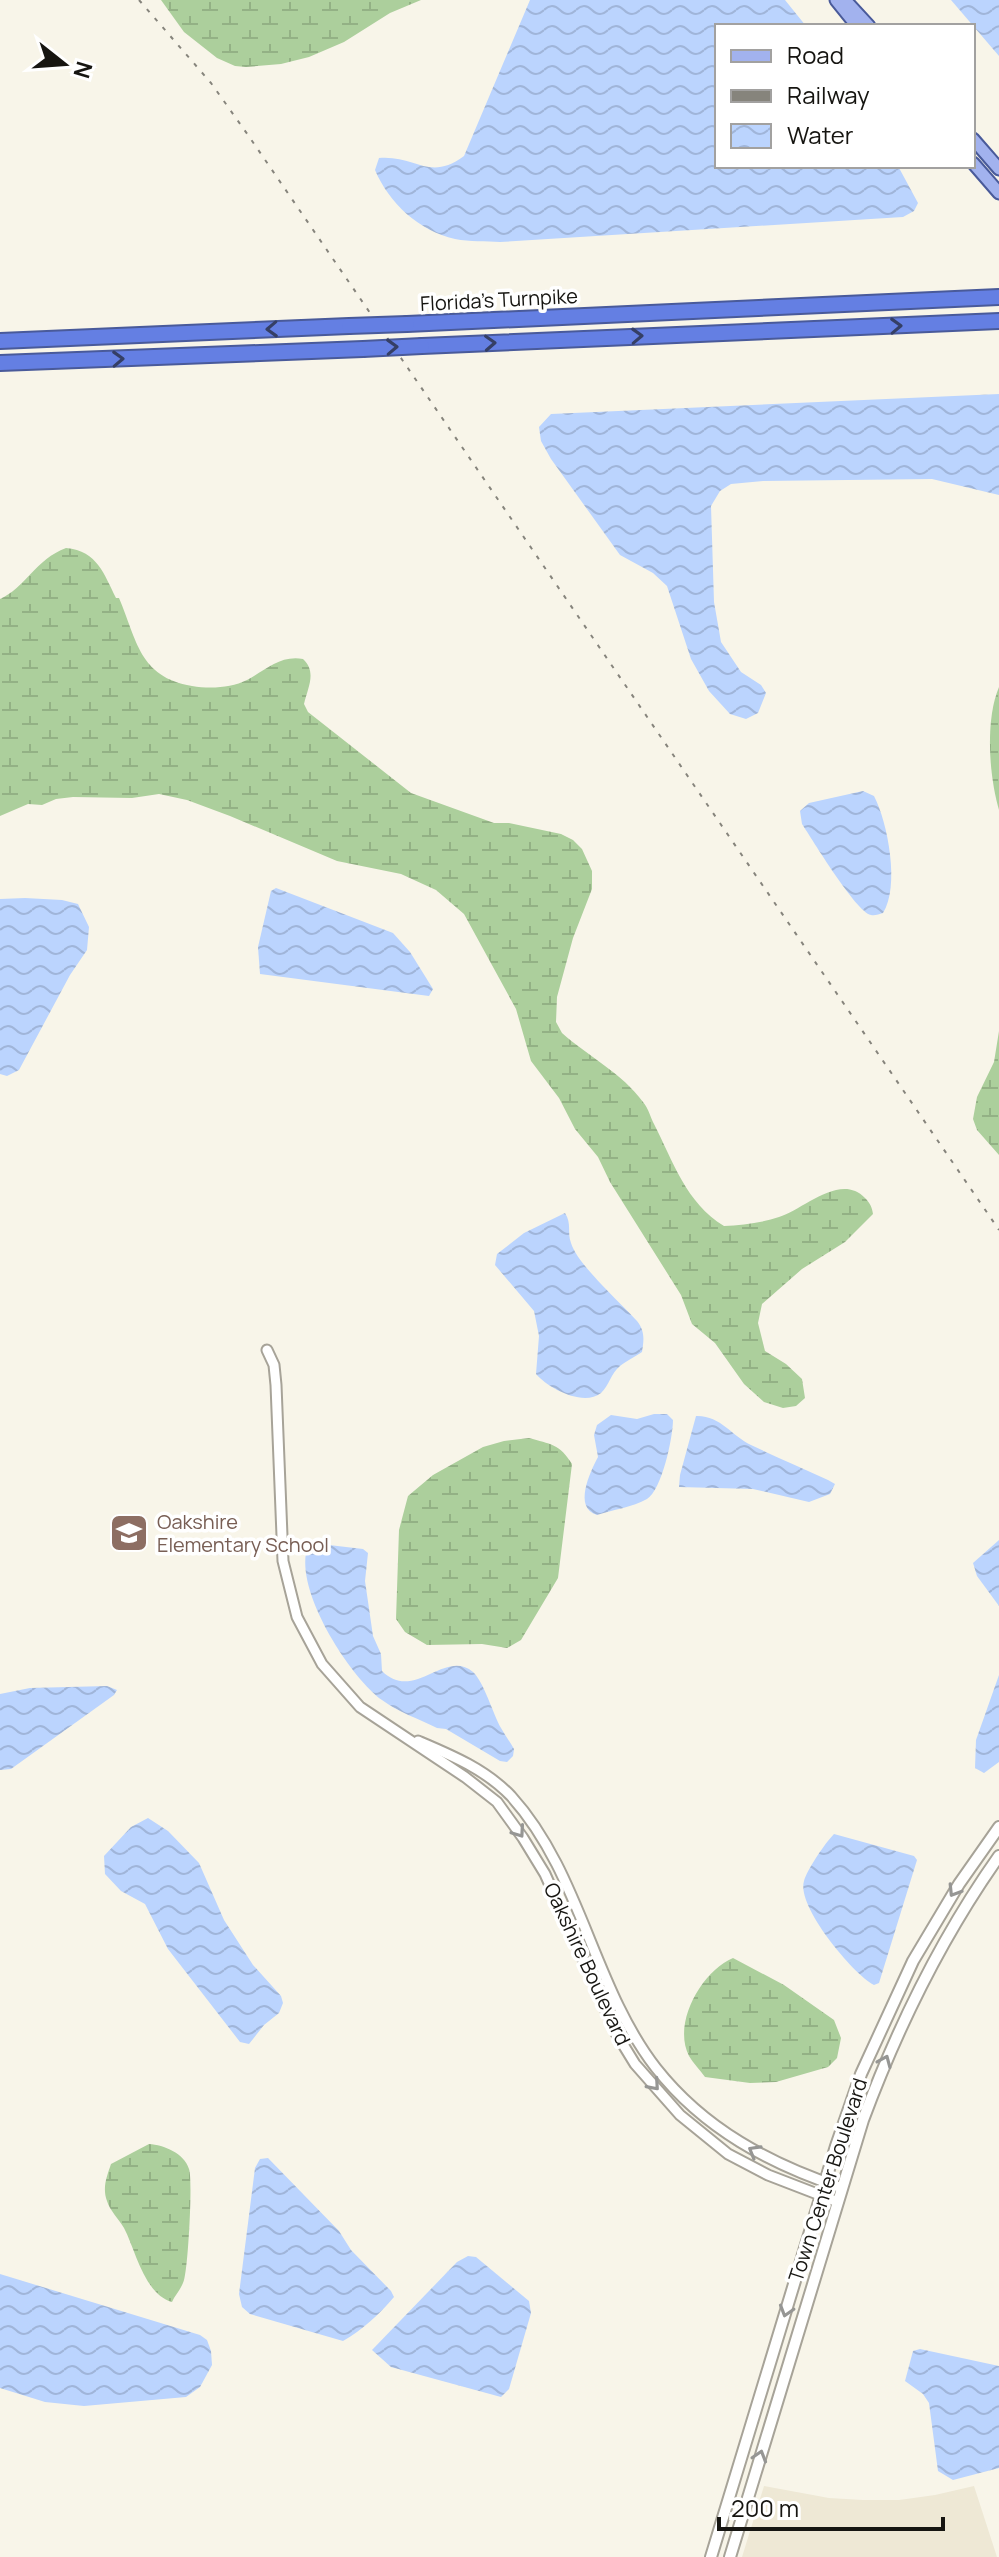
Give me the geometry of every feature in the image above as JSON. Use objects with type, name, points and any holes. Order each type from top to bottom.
[{"type":"highway","name":"Florida's Turnpike","points":[[0,341],[999,297]]},
{"type":"highway","name":"Florida's Turnpike","points":[[0,363],[999,321]]},
{"type":"main road","points":[[836,0],[855,24]]},
{"type":"main road","points":[[845,0],[867,24]]},
{"type":"main road","points":[[975,141],[999,169]]},
{"type":"main road","points":[[975,165],[999,193]]},
{"type":"main road","name":"Town Center Boulevard","points":[[711,2557],[847,2113],[875,2038],[930,1930],[999,1827]]},
{"type":"main road","name":"Town Center Boulevard","points":[[730,2557],[863,2120],[885,2062],[946,1939],[999,1856]]},
{"type":"street","name":"Oakshire Boulevard","points":[[267,1350],[274,1365],[276,1385],[283,1561],[297,1617],[322,1664],[360,1707],[497,1802],[545,1874],[616,2033],[635,2064],[680,2115],[728,2154],[768,2175],[838,2202]]},
{"type":"street","name":"Oakshire Boulevard","points":[[393,1730],[472,1766],[510,1796],[539,1833],[558,1869],[631,2030],[657,2068],[689,2105],[759,2155],[842,2188]]},
{"type":"street","points":[[930,1930],[946,1939]]},
{"type":"street","points":[[727,2506],[744,2511]]},
{"type":"shaded area","points":[[764,2486],[829,2498],[899,2500],[974,2486],[997,2557],[742,2557]]},
{"type":"green space","points":[[161,0],[421,0],[390,13],[344,42],[309,57],[281,64],[246,67],[217,58],[184,32]]},
{"type":"green space","points":[[66,548],[93,559],[116,598],[119,598],[142,654],[161,674],[192,686],[220,687],[247,680],[280,661],[303,659],[311,674],[304,704],[308,712],[411,793],[494,823],[509,823],[561,834],[582,849],[592,871],[592,889],[573,938],[557,997],[556,1022],[562,1033],[615,1074],[647,1107],[682,1180],[700,1206],[724,1226],[772,1219],[822,1195],[844,1189],[855,1191],[871,1207],[873,1214],[845,1242],[802,1269],[762,1304],[758,1323],[765,1351],[802,1379],[805,1398],[796,1406],[783,1408],[764,1402],[744,1384],[715,1343],[692,1324],[681,1295],[610,1182],[598,1157],[575,1129],[559,1098],[531,1061],[516,1009],[464,914],[436,890],[401,874],[337,861],[230,816],[187,800],[159,794],[132,798],[56,799],[42,805],[28,804],[0,816],[0,599],[17,588],[47,559]]},
{"type":"green space","points":[[999,687],[999,810],[993,781],[990,731]]},
{"type":"green space","points":[[999,1031],[999,1155],[977,1130],[973,1119],[977,1097],[994,1062]]},
{"type":"green space","points":[[529,1438],[559,1449],[572,1464],[558,1578],[521,1640],[507,1648],[482,1644],[427,1645],[405,1632],[396,1619],[399,1530],[408,1496],[433,1475],[483,1447]]},
{"type":"green space","points":[[733,1958],[784,1985],[834,2020],[841,2038],[837,2058],[828,2067],[776,2082],[750,2083],[705,2077],[689,2056],[685,2043],[687,2014],[701,1986],[711,1974]]},
{"type":"green space","points":[[149,2144],[178,2154],[189,2169],[190,2224],[186,2272],[172,2302],[154,2290],[148,2281],[124,2228],[110,2208],[105,2191],[111,2164]]},
{"type":"water","points":[[530,0],[785,0],[804,24],[715,24],[715,168],[899,168],[918,203],[914,211],[903,217],[500,242],[472,241],[442,235],[407,214],[388,194],[375,170],[379,158],[441,167],[464,156]]},
{"type":"water","points":[[951,0],[999,0],[999,56],[975,24],[972,24]]},
{"type":"water","points":[[999,394],[999,495],[932,479],[763,481],[731,484],[720,491],[711,506],[714,602],[721,642],[741,672],[761,685],[766,693],[758,713],[746,719],[730,714],[709,691],[691,659],[667,586],[653,573],[620,555],[551,459],[541,441],[539,427],[551,414]]},
{"type":"water","points":[[863,791],[874,796],[884,822],[890,855],[891,888],[888,902],[883,913],[874,915],[855,902],[835,874],[802,824],[800,811],[809,803]]},
{"type":"water","points":[[276,888],[393,933],[410,952],[433,989],[429,996],[260,974],[258,947],[271,891]]},
{"type":"water","points":[[25,898],[78,904],[89,927],[87,950],[70,975],[19,1070],[7,1076],[0,1074],[0,899]]},
{"type":"water","points":[[565,1213],[575,1252],[637,1321],[643,1336],[642,1352],[620,1366],[604,1390],[594,1397],[566,1394],[536,1374],[539,1336],[534,1311],[495,1265],[497,1254],[524,1233]]},
{"type":"water","points":[[667,1414],[673,1420],[666,1462],[652,1494],[641,1502],[597,1515],[590,1511],[585,1498],[588,1480],[598,1457],[594,1435],[597,1425],[611,1415],[637,1419]]},
{"type":"water","points":[[696,1416],[719,1422],[751,1445],[835,1484],[830,1494],[809,1502],[753,1489],[679,1487]]},
{"type":"water","points":[[999,1540],[999,1606],[977,1576],[973,1563]]},
{"type":"water","points":[[308,1546],[363,1549],[368,1553],[365,1581],[382,1671],[394,1679],[406,1681],[451,1666],[462,1666],[473,1672],[514,1749],[513,1756],[507,1762],[500,1761],[446,1729],[437,1728],[388,1704],[354,1672],[327,1629],[308,1584],[305,1563]]},
{"type":"water","points":[[999,1675],[999,1762],[984,1773],[975,1768],[976,1740]]},
{"type":"water","points":[[107,1686],[117,1690],[114,1695],[11,1769],[0,1770],[0,1694],[30,1688]]},
{"type":"water","points":[[148,1818],[168,1831],[199,1863],[224,1920],[253,1965],[281,1996],[283,2003],[279,2013],[264,2025],[249,2044],[240,2042],[168,1949],[145,1904],[121,1891],[105,1874],[104,1856],[131,1827]]},
{"type":"water","points":[[834,1834],[914,1856],[917,1860],[879,1983],[874,1985],[853,1968],[828,1938],[804,1892],[804,1881],[809,1870]]},
{"type":"water","points":[[268,2158],[339,2231],[351,2250],[394,2297],[383,2310],[343,2341],[250,2314],[242,2307],[239,2294],[255,2168],[260,2159]]},
{"type":"water","points":[[468,2256],[476,2257],[529,2301],[531,2313],[509,2389],[501,2397],[391,2367],[372,2350],[457,2262]]},
{"type":"water","points":[[0,2274],[200,2335],[207,2340],[212,2365],[200,2387],[186,2397],[84,2406],[45,2402],[0,2388]]},
{"type":"water","points":[[920,2349],[999,2366],[999,2468],[953,2480],[938,2471],[929,2403],[923,2394],[905,2381],[913,2351]]},
{"type":"railway","points":[[139,0],[211,83],[248,135],[999,1230]]},
{"type":"place","name":"Oakshire Elementary School","points":[[129,1533]]}]
